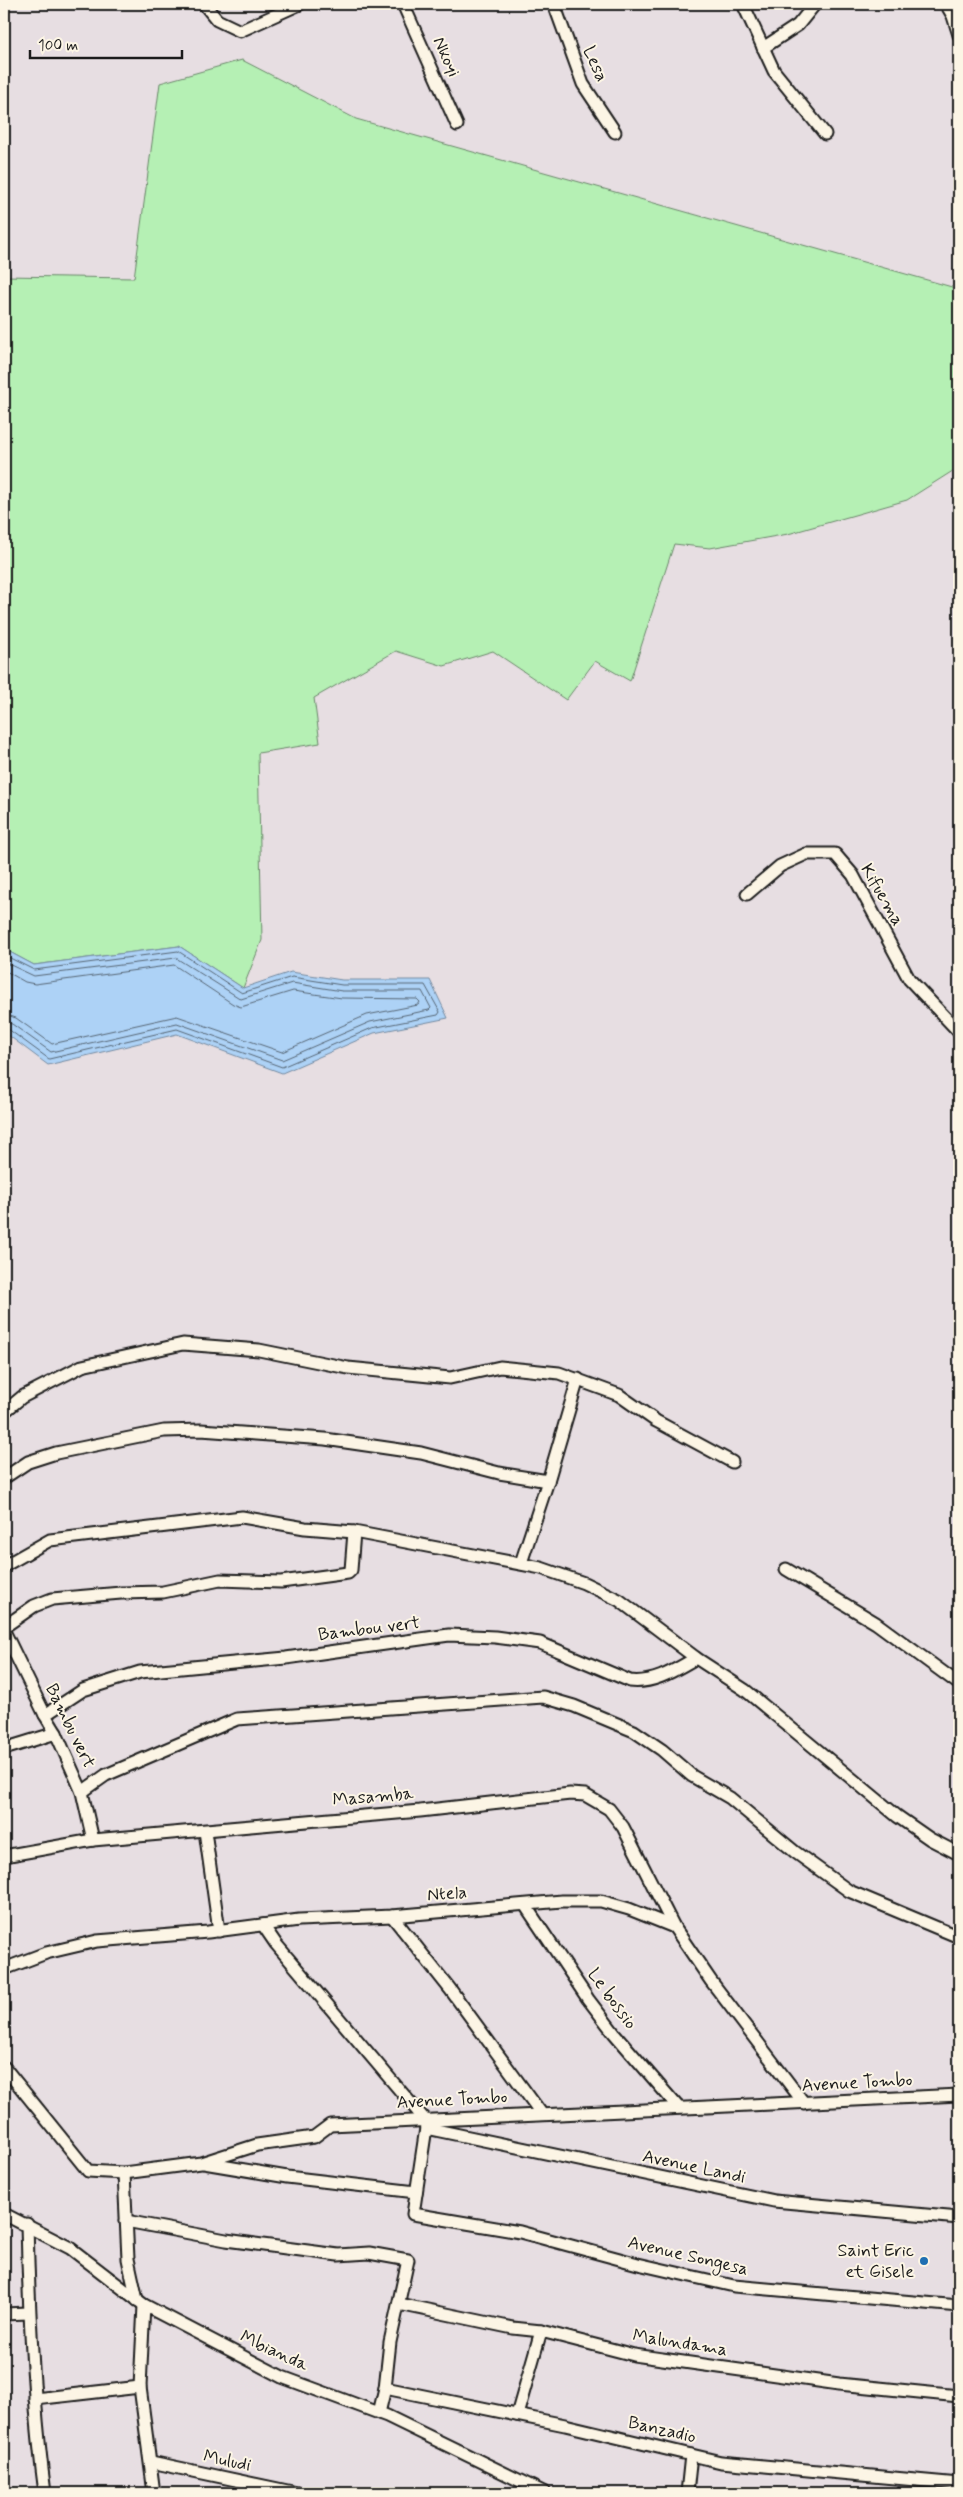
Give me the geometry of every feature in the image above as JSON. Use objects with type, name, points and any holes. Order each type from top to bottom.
[{"type":"street","points":[[204,4],[217,20],[240,30],[300,4]]},
{"type":"street","name":"Nkoyi","points":[[403,4],[457,125]]},
{"type":"street","name":"Lesa","points":[[554,4],[583,84],[615,132]]},
{"type":"street","points":[[743,4],[774,71],[825,134]]},
{"type":"street","points":[[763,48],[798,25],[815,4]]},
{"type":"street","points":[[946,4],[953,16],[959,35]]},
{"type":"street","name":"Kifuema","points":[[747,894],[780,866],[806,854],[836,854],[853,875],[909,979],[959,1032]]},
{"type":"street","points":[[4,1412],[22,1396],[82,1366],[183,1344],[258,1350],[348,1368],[450,1378],[500,1367],[559,1373],[619,1395],[656,1421],[732,1462]]},
{"type":"street","points":[[521,1563],[548,1481],[578,1379]]},
{"type":"street","points":[[4,1478],[28,1462],[56,1453],[164,1431],[200,1430],[325,1440],[421,1453],[499,1473],[548,1481]]},
{"type":"street","points":[[4,1566],[50,1540],[242,1517],[305,1528],[354,1532],[521,1563],[602,1591],[619,1600],[696,1658],[745,1690],[897,1816],[930,1840],[959,1854]]},
{"type":"street","points":[[4,1627],[34,1606],[52,1599],[121,1593],[163,1592],[220,1580],[281,1582],[348,1573],[351,1570],[354,1532]]},
{"type":"street","points":[[786,1569],[876,1623],[959,1684]]},
{"type":"street","name":"Bambu vert","points":[[4,1631],[45,1715],[56,1733],[82,1792],[93,1840]]},
{"type":"street","name":"Bambou vert","points":[[45,1715],[83,1690],[140,1672],[286,1658],[449,1635],[495,1637],[540,1643],[630,1681],[642,1682],[653,1680],[696,1658]]},
{"type":"street","points":[[82,1792],[106,1775],[237,1719],[543,1698],[574,1706],[634,1731],[662,1750],[692,1776],[730,1798],[795,1852],[849,1891],[959,1937]]},
{"type":"street","points":[[4,1749],[56,1733]]},
{"type":"street","name":"Masamba","points":[[4,1856],[93,1840],[420,1811],[570,1794],[584,1795],[609,1809],[623,1827],[674,1927]]},
{"type":"street","points":[[205,1831],[219,1930]]},
{"type":"street","name":"Ntela","points":[[4,1969],[46,1953],[97,1941],[219,1930],[298,1920],[392,1916],[562,1901],[601,1901],[629,1909],[674,1927]]},
{"type":"street","name":"Le bossio","points":[[525,1905],[603,2019],[678,2108]]},
{"type":"street","points":[[392,1916],[450,1989],[541,2113]]},
{"type":"street","points":[[201,2163],[287,2177],[416,2192],[425,2124],[276,1944],[263,1925]]},
{"type":"street","points":[[674,1927],[711,1981],[804,2103]]},
{"type":"street","name":"Avenue Tombo","points":[[4,2067],[88,2171],[124,2172],[201,2163],[257,2145],[314,2137],[330,2125],[425,2124],[541,2113],[804,2103],[959,2094]]},
{"type":"street","name":"Avenue Landi","points":[[425,2124],[774,2201],[959,2218]]},
{"type":"street","points":[[124,2172],[128,2259],[141,2302],[140,2387],[154,2493]]},
{"type":"street","name":"Avenue Songesa","points":[[416,2192],[413,2214],[520,2232],[638,2264],[734,2286],[816,2295],[959,2306]]},
{"type":"street","name":"Mbianda","points":[[4,2214],[27,2224],[70,2248],[141,2302],[282,2377],[379,2413],[544,2493]]},
{"type":"street","points":[[126,2220],[226,2240],[338,2255],[368,2253],[408,2260],[390,2342],[385,2388],[379,2413]]},
{"type":"street","points":[[27,2224],[28,2313],[44,2493]]},
{"type":"street","name":"Malundama","points":[[399,2304],[513,2328],[541,2331],[634,2355],[839,2384],[959,2396]]},
{"type":"street","points":[[4,2314],[28,2313]]},
{"type":"street","points":[[517,2415],[541,2331]]},
{"type":"street","points":[[35,2399],[140,2387]]},
{"type":"street","name":"Banzadio","points":[[385,2388],[517,2415],[730,2463],[959,2484]]},
{"type":"street","points":[[687,2493],[692,2455]]},
{"type":"street","name":"Muludi","points":[[151,2462],[297,2493]]},
{"type":"green space","points":[[242,60],[356,119],[959,289],[959,467],[907,500],[788,534],[710,548],[674,544],[630,681],[595,661],[566,700],[493,651],[444,666],[396,651],[314,698],[320,743],[258,753],[262,940],[243,988],[179,946],[34,965],[4,949],[4,276],[134,278],[160,83]]},
{"type":"water","points":[[179,946],[243,988],[291,972],[342,980],[430,980],[448,1018],[374,1033],[282,1073],[177,1034],[48,1065],[4,1032],[4,949],[34,965]]},
{"type":"place","name":"Saint Eric et Gisele","points":[[924,2261]]}]
